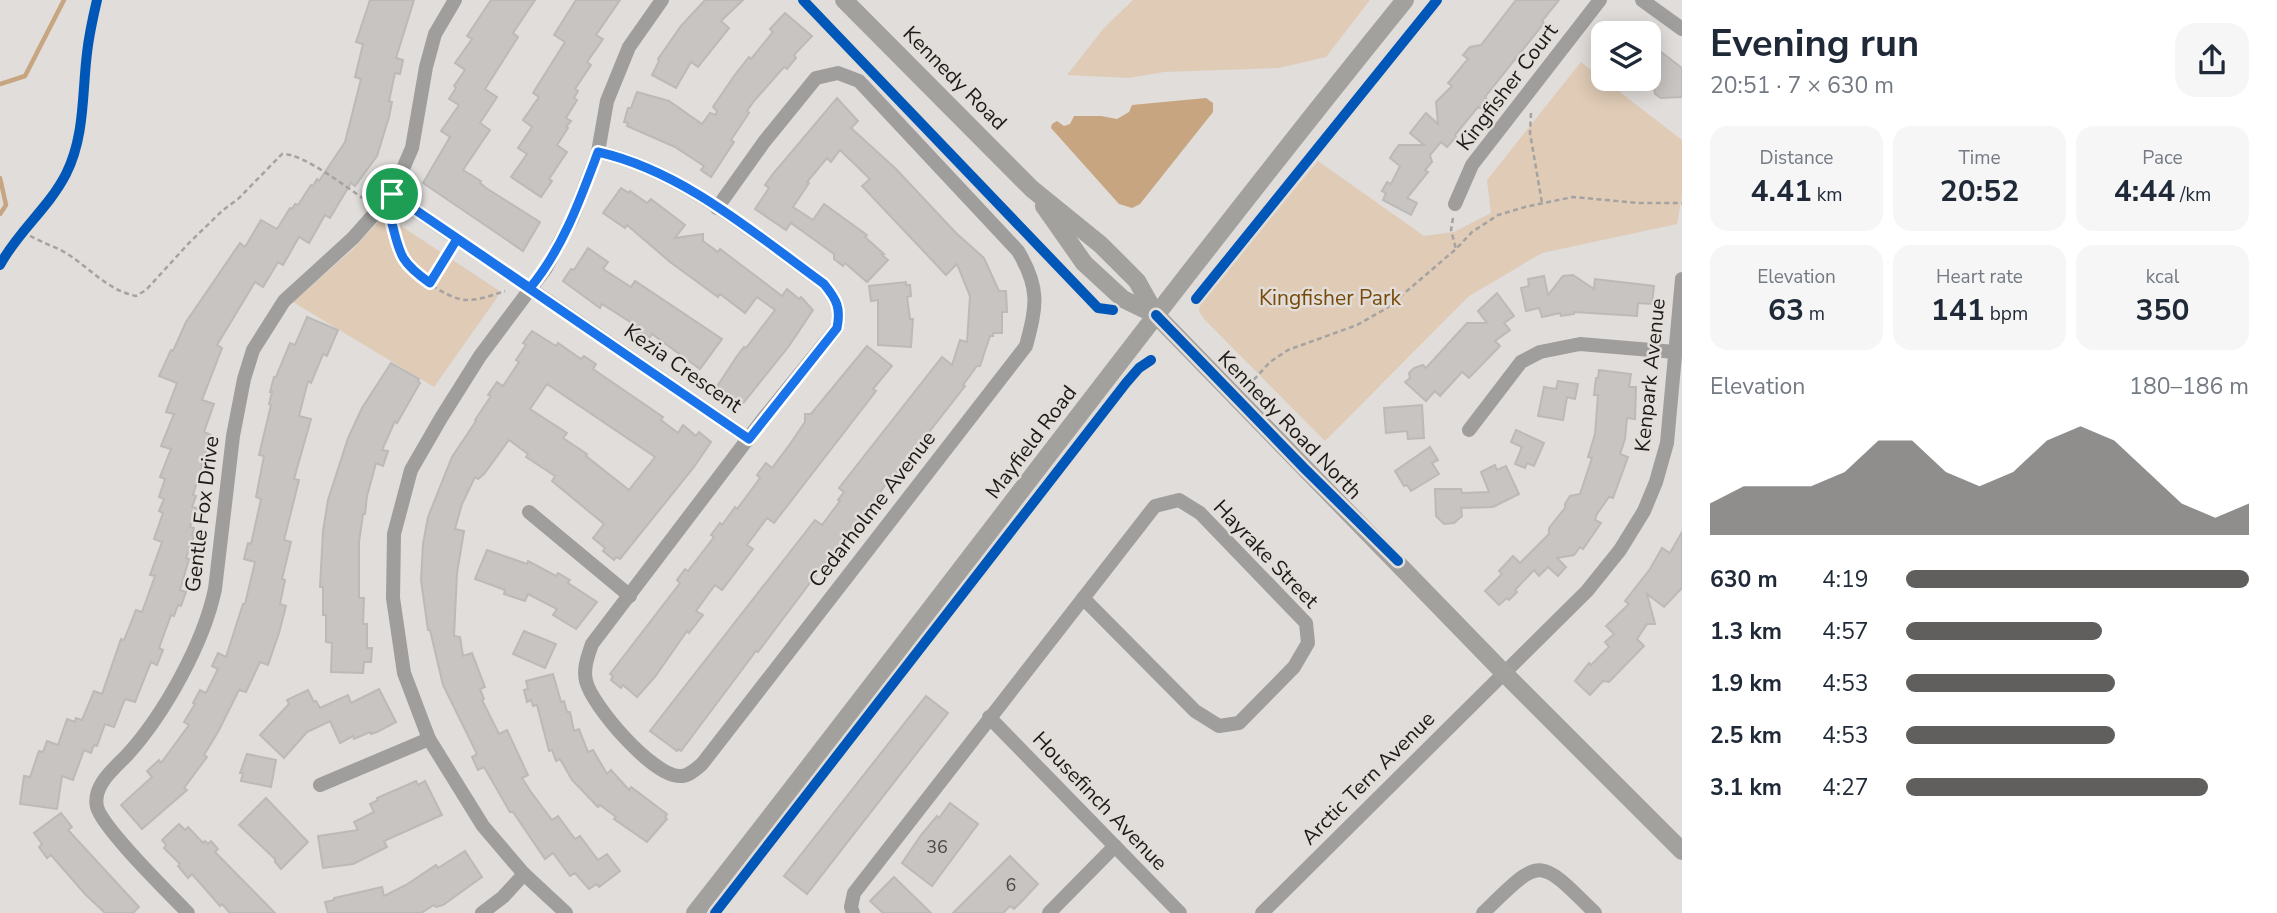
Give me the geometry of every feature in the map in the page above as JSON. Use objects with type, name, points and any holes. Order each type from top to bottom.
[{"type":"main road","name":"Kennedy Road","points":[[844,0],[1032,189],[1101,245],[1137,281],[1156,315]]},
{"type":"main road","name":"Mayfield Road","points":[[695,913],[1156,315],[1405,0]]},
{"type":"main road","name":"Kennedy Road","points":[[1032,189],[1084,263],[1123,299],[1156,315]]},
{"type":"main road","name":"Kennedy Road North","points":[[1156,315],[1504,673],[1682,851]]},
{"type":"street","name":"Gentle Fox Drive","points":[[188,913],[111,830],[99,811],[98,792],[108,776],[148,732],[183,670],[209,615],[215,589],[237,414],[253,350],[284,301],[353,238],[392,194],[412,148],[426,67],[435,34],[455,0]]},
{"type":"street","points":[[566,913],[524,874],[483,826],[429,739],[404,673],[393,598],[394,534],[411,470],[480,356],[546,268],[572,219],[598,152],[607,101],[629,47],[662,0]]},
{"type":"street","name":"Kingfisher Court","points":[[1455,204],[1472,165],[1600,0]]},
{"type":"street","points":[[1642,0],[1682,29]]},
{"type":"street","name":"Cedarholme Avenue","points":[[717,208],[764,142],[816,78],[838,73],[859,81],[1018,251],[1032,274],[1034,319],[1026,345],[702,764],[680,777],[660,770],[625,739],[586,682],[585,663],[592,644],[749,439]]},
{"type":"street","name":"Kezia Crescent","points":[[392,194],[749,439],[837,328],[840,314],[838,301],[824,284],[717,208],[659,172],[618,156],[598,152]]},
{"type":"street","name":"Kenpark Avenue","points":[[1504,673],[1587,591],[1620,550],[1644,511],[1674,444],[1675,352],[1682,279]]},
{"type":"street","points":[[1469,430],[1521,362],[1540,352],[1580,344],[1675,352]]},
{"type":"street","name":"Hayrake Street","points":[[853,913],[851,907],[854,893],[1154,506],[1179,500],[1200,513],[1306,623],[1308,643],[1294,667],[1239,723],[1219,726],[1195,710],[1083,598]]},
{"type":"street","points":[[529,512],[630,596]]},
{"type":"street","name":"Arctic Tern Avenue","points":[[1262,913],[1504,673]]},
{"type":"street","name":"Housefinch Avenue","points":[[989,718],[1180,913]]},
{"type":"street","points":[[320,785],[429,739]]},
{"type":"street","points":[[1049,913],[1115,846]]},
{"type":"street","points":[[1483,913],[1519,878],[1532,870],[1544,869],[1561,879],[1595,913]]},
{"type":"street","points":[[482,913],[503,897],[524,874]]},
{"type":"path","points":[[1534,85],[1530,133],[1542,203]]},
{"type":"path","points":[[32,222],[20,234],[66,253],[110,286],[136,296],[146,290],[189,243],[282,154],[287,153],[309,163],[390,216],[398,249],[404,260],[412,270],[430,283],[459,299],[477,299],[505,291]]},
{"type":"path","points":[[1236,399],[1270,362],[1288,350],[1357,325],[1387,308],[1472,232],[1498,215],[1573,197],[1639,203],[1682,203]]},
{"type":"path","points":[[1455,204],[1451,230],[1456,249]]},
{"type":"path","points":[[430,283],[457,239]]},
{"type":"green space","points":[[1133,0],[1370,0],[1326,57],[1279,68],[1164,72],[1129,78],[1067,75],[1104,28]]},
{"type":"green space","name":"Kingfisher Park","points":[[1581,62],[1591,70],[1591,91],[1619,91],[1682,140],[1682,196],[1677,224],[1542,253],[1469,296],[1325,441],[1199,311],[1200,302],[1318,161],[1424,236],[1454,232],[1491,213],[1487,180]]},
{"type":"green space","points":[[386,216],[501,292],[434,387],[293,302]]},
{"type":"shaded area","points":[[1206,98],[1213,103],[1213,112],[1140,204],[1132,208],[1119,204],[1051,128],[1057,121],[1064,126],[1070,124],[1074,116],[1117,119],[1129,112],[1132,105]]},
{"type":"building","points":[[370,0],[414,0],[396,58],[403,60],[400,74],[395,73],[389,101],[392,102],[389,117],[377,156],[355,186],[351,183],[330,218],[325,215],[309,243],[299,237],[283,265],[278,262],[263,287],[255,282],[217,345],[222,348],[202,400],[214,404],[204,432],[211,435],[193,495],[196,496],[192,507],[197,508],[190,527],[194,528],[194,536],[186,558],[189,559],[180,590],[186,592],[181,606],[178,605],[174,616],[171,615],[159,648],[163,650],[157,665],[151,662],[135,702],[125,699],[114,727],[105,724],[97,746],[94,745],[91,753],[84,750],[73,780],[62,776],[57,809],[20,804],[24,776],[30,777],[39,751],[43,752],[47,741],[58,745],[67,719],[75,722],[76,718],[82,720],[94,691],[102,694],[121,639],[124,640],[136,610],[142,612],[155,576],[150,575],[162,542],[154,539],[163,513],[159,511],[164,499],[159,497],[165,479],[160,477],[171,449],[161,446],[174,414],[166,412],[177,383],[159,376],[186,322],[240,243],[245,247],[261,220],[277,229],[290,208],[298,205],[311,185],[313,186],[317,179],[319,181],[345,142],[361,79],[355,77],[363,44],[356,42]]},
{"type":"building","points":[[491,0],[535,0],[513,33],[518,37],[485,89],[497,97],[480,123],[490,130],[463,170],[540,222],[523,251],[423,183],[450,137],[441,131],[459,105],[449,99],[465,70],[455,63],[472,39],[467,36]]},
{"type":"building","points":[[576,0],[620,0],[596,35],[603,39],[587,62],[591,65],[575,89],[578,91],[574,98],[577,100],[566,118],[571,121],[557,145],[567,152],[541,197],[511,177],[527,154],[518,148],[532,127],[523,120],[539,97],[533,93],[565,42],[554,35]]},
{"type":"building","points":[[705,0],[743,0],[721,21],[729,28],[698,67],[691,62],[676,88],[652,75],[658,59],[681,26]]},
{"type":"building","points":[[1516,0],[1559,0],[1456,137],[1447,147],[1441,142],[1430,155],[1432,162],[1425,170],[1428,172],[1407,198],[1417,203],[1411,215],[1383,200],[1386,193],[1382,191],[1387,182],[1391,184],[1400,166],[1390,158],[1395,150],[1399,145],[1424,145],[1410,133],[1426,113],[1438,124],[1436,102],[1452,86],[1448,83],[1468,59],[1463,55],[1470,47],[1481,45]]},
{"type":"building","points":[[785,13],[812,36],[794,55],[796,58],[787,69],[784,67],[754,101],[731,140],[734,142],[711,177],[701,170],[704,166],[675,147],[627,126],[628,123],[624,122],[637,92],[669,101],[702,124],[710,113],[716,115],[717,111],[713,107],[749,57],[751,59],[773,32],[770,29]]},
{"type":"building","points":[[1661,52],[1682,68],[1682,97],[1661,98],[1655,91],[1661,91]]},
{"type":"building","points":[[837,98],[858,121],[851,128],[896,169],[956,233],[984,258],[999,291],[1006,291],[1007,312],[1002,312],[1002,333],[993,333],[993,336],[990,336],[980,366],[977,366],[963,385],[965,386],[893,478],[892,476],[681,751],[677,751],[650,731],[815,520],[822,525],[840,501],[838,500],[844,492],[839,488],[942,357],[952,365],[960,340],[967,342],[970,296],[957,264],[946,275],[862,186],[870,179],[840,150],[831,162],[827,158],[807,182],[809,183],[793,207],[813,220],[824,204],[867,235],[865,237],[888,260],[867,282],[791,223],[786,230],[755,209],[769,188],[765,185],[772,175]]},
{"type":"building","points":[[621,188],[647,203],[651,199],[685,225],[675,238],[703,234],[703,241],[718,252],[720,249],[782,296],[787,289],[799,299],[801,297],[813,310],[789,346],[741,406],[716,388],[737,356],[775,310],[757,297],[745,313],[670,262],[627,225],[625,228],[603,213]]},
{"type":"building","points":[[588,248],[608,262],[603,269],[631,287],[635,281],[722,339],[700,369],[652,334],[648,340],[635,332],[638,327],[602,304],[600,308],[563,281],[571,269],[574,270]]},
{"type":"building","points":[[1573,275],[1594,289],[1595,279],[1654,286],[1652,304],[1638,303],[1637,316],[1574,312],[1542,317],[1539,308],[1526,311],[1521,288],[1529,286],[1528,279],[1544,276],[1548,295],[1563,276]]},
{"type":"building","points":[[906,282],[906,285],[910,285],[911,296],[907,297],[910,319],[913,319],[911,347],[878,345],[878,300],[871,301],[869,286]]},
{"type":"building","points":[[1497,293],[1514,316],[1504,323],[1510,330],[1495,341],[1500,346],[1469,378],[1462,372],[1440,396],[1435,391],[1426,401],[1405,382],[1410,378],[1409,373],[1423,365],[1426,368],[1467,323],[1487,323],[1478,311]]},
{"type":"building","points":[[307,317],[338,330],[327,356],[323,354],[311,383],[308,381],[299,416],[311,419],[294,479],[299,480],[284,540],[291,542],[282,579],[285,580],[280,604],[286,606],[279,633],[268,665],[260,662],[246,692],[239,690],[204,755],[207,757],[184,788],[187,790],[142,829],[121,805],[152,777],[147,771],[159,760],[161,763],[189,725],[184,722],[200,690],[206,693],[218,669],[212,666],[218,653],[226,657],[245,604],[255,562],[244,559],[248,543],[251,544],[261,499],[256,497],[264,456],[259,455],[271,405],[270,392],[290,343],[295,345]]},
{"type":"building","points":[[532,331],[556,346],[558,343],[581,359],[584,356],[596,364],[593,369],[663,417],[661,420],[678,433],[683,425],[696,436],[699,432],[711,442],[620,559],[616,557],[614,560],[593,538],[604,524],[552,481],[555,476],[526,457],[528,454],[509,440],[484,474],[478,479],[475,477],[462,504],[455,529],[464,531],[457,573],[454,636],[460,637],[463,656],[472,653],[485,687],[480,689],[484,699],[482,700],[499,734],[507,730],[528,775],[522,778],[531,792],[552,820],[558,816],[575,839],[580,836],[598,860],[607,854],[620,871],[599,887],[597,884],[589,889],[575,873],[570,876],[553,853],[545,859],[513,812],[510,812],[484,767],[478,770],[472,757],[477,754],[443,685],[428,630],[421,580],[428,517],[452,457],[497,382],[503,386],[519,362],[516,360],[526,345],[523,343]],"holes":[[[547,384],[655,457],[629,490],[586,456],[587,454],[563,438],[567,433],[530,409]]]},
{"type":"building","points":[[867,346],[892,366],[873,389],[876,391],[774,523],[767,518],[747,545],[753,549],[722,590],[715,585],[696,611],[703,615],[689,633],[687,631],[655,677],[637,697],[623,685],[621,688],[611,680],[613,676],[610,674],[680,583],[677,580],[685,569],[688,571],[714,537],[711,535],[720,523],[722,525],[735,507],[737,509],[760,478],[757,475],[766,463],[772,468],[805,422],[805,414],[811,414]]},
{"type":"building","points":[[391,363],[419,379],[420,383],[397,423],[395,421],[382,450],[388,451],[383,466],[376,463],[363,514],[359,542],[359,598],[364,598],[363,624],[367,624],[367,648],[372,648],[371,662],[364,662],[363,673],[331,672],[332,643],[326,642],[323,587],[320,587],[323,531],[328,500],[348,438],[362,408]]},
{"type":"building","points":[[1599,370],[1631,374],[1629,387],[1636,387],[1635,419],[1627,418],[1620,454],[1628,457],[1613,498],[1609,497],[1597,514],[1595,520],[1601,523],[1583,549],[1580,547],[1574,555],[1557,558],[1566,567],[1558,576],[1548,567],[1539,576],[1534,570],[1509,600],[1507,598],[1499,605],[1485,591],[1502,574],[1499,571],[1513,556],[1520,563],[1549,534],[1549,528],[1565,508],[1570,496],[1580,494],[1592,458],[1588,457],[1595,434],[1598,395],[1594,395]]},
{"type":"building","points":[[1558,381],[1578,384],[1575,399],[1567,397],[1563,420],[1538,416],[1544,387],[1556,389]]},
{"type":"building","points":[[1422,405],[1424,438],[1408,439],[1407,431],[1386,433],[1384,408]]},
{"type":"building","points":[[1516,430],[1544,443],[1534,466],[1527,463],[1525,468],[1515,464],[1522,447],[1511,442]]},
{"type":"building","points":[[1430,447],[1438,460],[1432,463],[1439,474],[1411,491],[1407,485],[1404,486],[1395,471]]},
{"type":"building","points":[[1495,465],[1497,470],[1506,466],[1519,494],[1493,507],[1461,508],[1462,516],[1454,523],[1444,524],[1436,516],[1435,489],[1461,489],[1462,493],[1489,492],[1481,472]]},
{"type":"building","points":[[1682,532],[1682,588],[1664,607],[1647,594],[1655,624],[1647,624],[1637,639],[1644,646],[1609,682],[1603,681],[1590,695],[1575,681],[1589,663],[1591,665],[1609,647],[1605,642],[1614,634],[1606,626],[1629,604],[1625,601],[1650,569],[1662,548],[1670,553]]},
{"type":"building","points":[[487,550],[527,564],[528,561],[556,576],[558,573],[597,602],[576,629],[553,615],[557,609],[528,594],[525,601],[475,579]]},
{"type":"building","points":[[524,631],[556,644],[545,668],[513,654]]},
{"type":"building","points":[[553,674],[561,702],[564,701],[567,712],[570,712],[574,731],[579,729],[588,752],[593,750],[607,774],[611,770],[629,790],[631,787],[667,814],[667,819],[647,842],[614,819],[616,817],[600,805],[598,807],[572,780],[560,759],[556,761],[552,750],[549,751],[537,705],[533,706],[531,700],[527,702],[524,690],[528,689],[526,681]]},
{"type":"building","points":[[379,689],[396,722],[377,732],[354,739],[353,736],[340,743],[330,721],[307,732],[284,758],[260,735],[289,704],[287,700],[308,690],[320,708],[348,695],[351,703]]},
{"type":"building","points":[[926,696],[948,713],[807,894],[784,876]]},
{"type":"building","points":[[247,754],[276,760],[271,787],[241,781],[243,773],[240,773]]},
{"type":"building","points":[[416,781],[418,785],[425,781],[442,815],[384,841],[387,847],[353,864],[323,868],[318,836],[358,830],[354,822],[374,812],[370,804],[378,800],[377,798]]},
{"type":"building","points":[[266,798],[308,842],[281,869],[275,859],[239,825]]},
{"type":"building","points":[[950,803],[978,824],[932,886],[902,863],[921,835]]},
{"type":"building","points":[[61,813],[72,827],[68,830],[139,907],[133,913],[105,913],[51,855],[47,858],[39,847],[42,844],[34,833]]},
{"type":"building","points":[[179,824],[185,830],[188,827],[203,843],[205,841],[208,844],[211,841],[218,849],[215,852],[275,913],[230,913],[222,904],[220,906],[192,874],[188,878],[178,866],[180,864],[164,848],[166,845],[162,840]]},
{"type":"building","points":[[465,851],[482,877],[443,905],[434,905],[421,913],[328,913],[325,902],[382,887],[384,896]]},
{"type":"building","points":[[1010,856],[1038,884],[1014,909],[1010,906],[1003,913],[953,913]]},
{"type":"building","points":[[894,877],[931,913],[883,913],[870,901]]},
{"type":"waterway","points":[[0,84],[25,76],[64,0]]},
{"type":"waterway","points":[[0,178],[6,205],[0,214]]},
{"type":"cycle path","points":[[0,265],[15,241],[59,187],[72,160],[80,130],[88,46],[97,0]]},
{"type":"cycle path","points":[[803,0],[1098,308],[1113,310]]},
{"type":"cycle path","points":[[1196,299],[1437,0]]},
{"type":"cycle path","points":[[1156,315],[1398,561]]},
{"type":"cycle path","points":[[715,913],[1126,383],[1139,368],[1151,360]]},
{"type":"route","points":[[598,152],[618,156],[659,172],[717,208],[824,284],[838,301],[840,314],[837,328],[749,439],[457,239],[430,283],[421,277],[404,260],[394,238],[390,216],[379,208],[392,194],[530,288],[546,268],[572,219],[598,152]]}]
